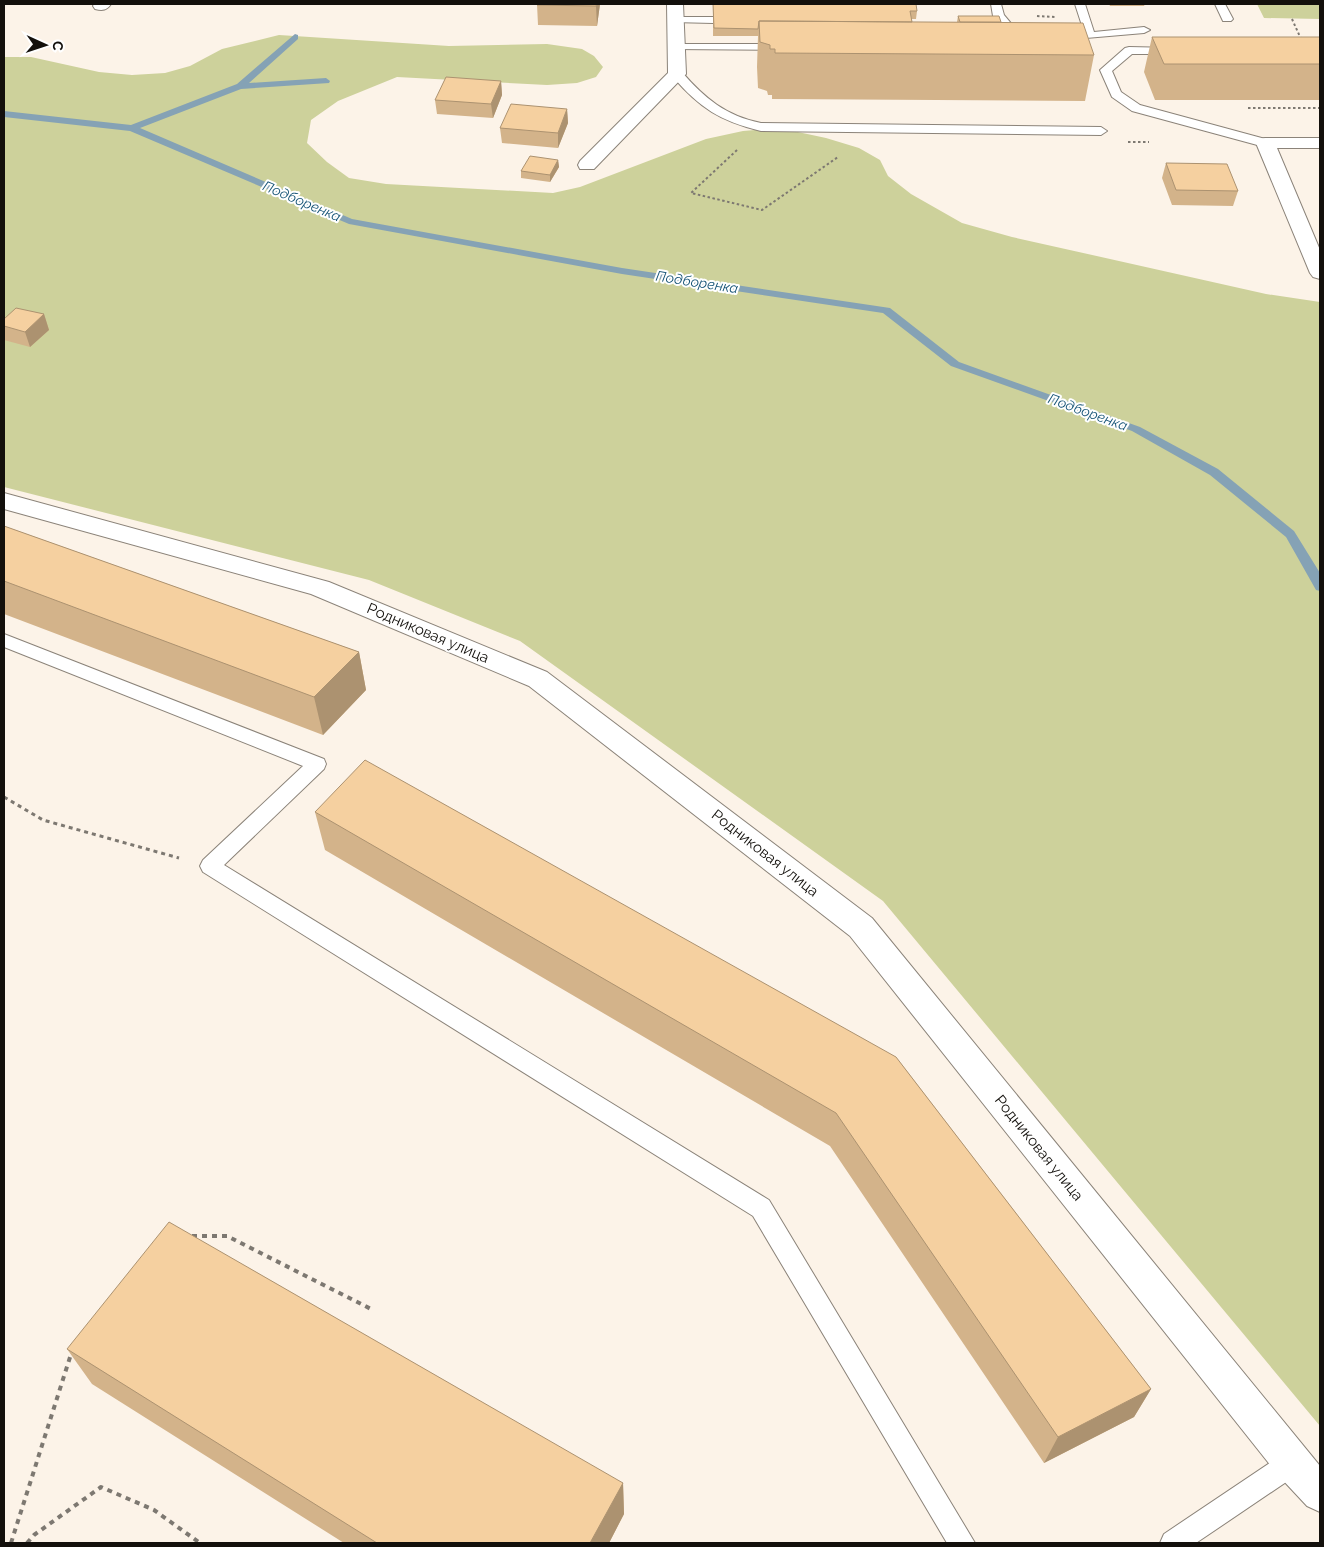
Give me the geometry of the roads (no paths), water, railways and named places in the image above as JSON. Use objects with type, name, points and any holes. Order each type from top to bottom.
[{"type":"street","points":[[587,165],[677,74],[676,12]]},
{"type":"street","points":[[1320,143],[1265,143],[1320,273]]},
{"type":"street","name":"Родниковая улица","points":[[4,501],[320,588],[538,678],[861,927],[1292,1463],[1320,1493]]},
{"type":"lane","points":[[996,4],[999,16],[1028,50],[1009,49]]},
{"type":"lane","points":[[1080,4],[1086,18],[1090,36],[1144,30]]},
{"type":"lane","points":[[1220,4],[1227,19]]},
{"type":"lane","points":[[676,12],[713,20]]},
{"type":"lane","points":[[676,47],[795,47]]},
{"type":"lane","points":[[1188,51],[1129,50],[1106,70],[1116,94],[1136,108],[1265,143]]},
{"type":"lane","points":[[677,74],[698,99],[714,112],[735,122],[761,127],[1101,131]]},
{"type":"lane","points":[[4,640],[316,764],[210,866],[761,1208],[962,1543]]},
{"type":"lane","points":[[1173,1543],[1292,1463]]},
{"type":"waterway","points":[[240,86],[295,37]]},
{"type":"waterway","points":[[240,86],[326,81]]},
{"type":"waterway","points":[[132,128],[240,86]]},
{"type":"waterway","name":"Подборенка","points":[[4,114],[132,128]]},
{"type":"waterway","name":"Подборенка","points":[[132,128],[349,221],[622,271],[886,310],[955,364],[1136,429],[1214,472],[1290,534],[1314,573],[1320,587]]}]
